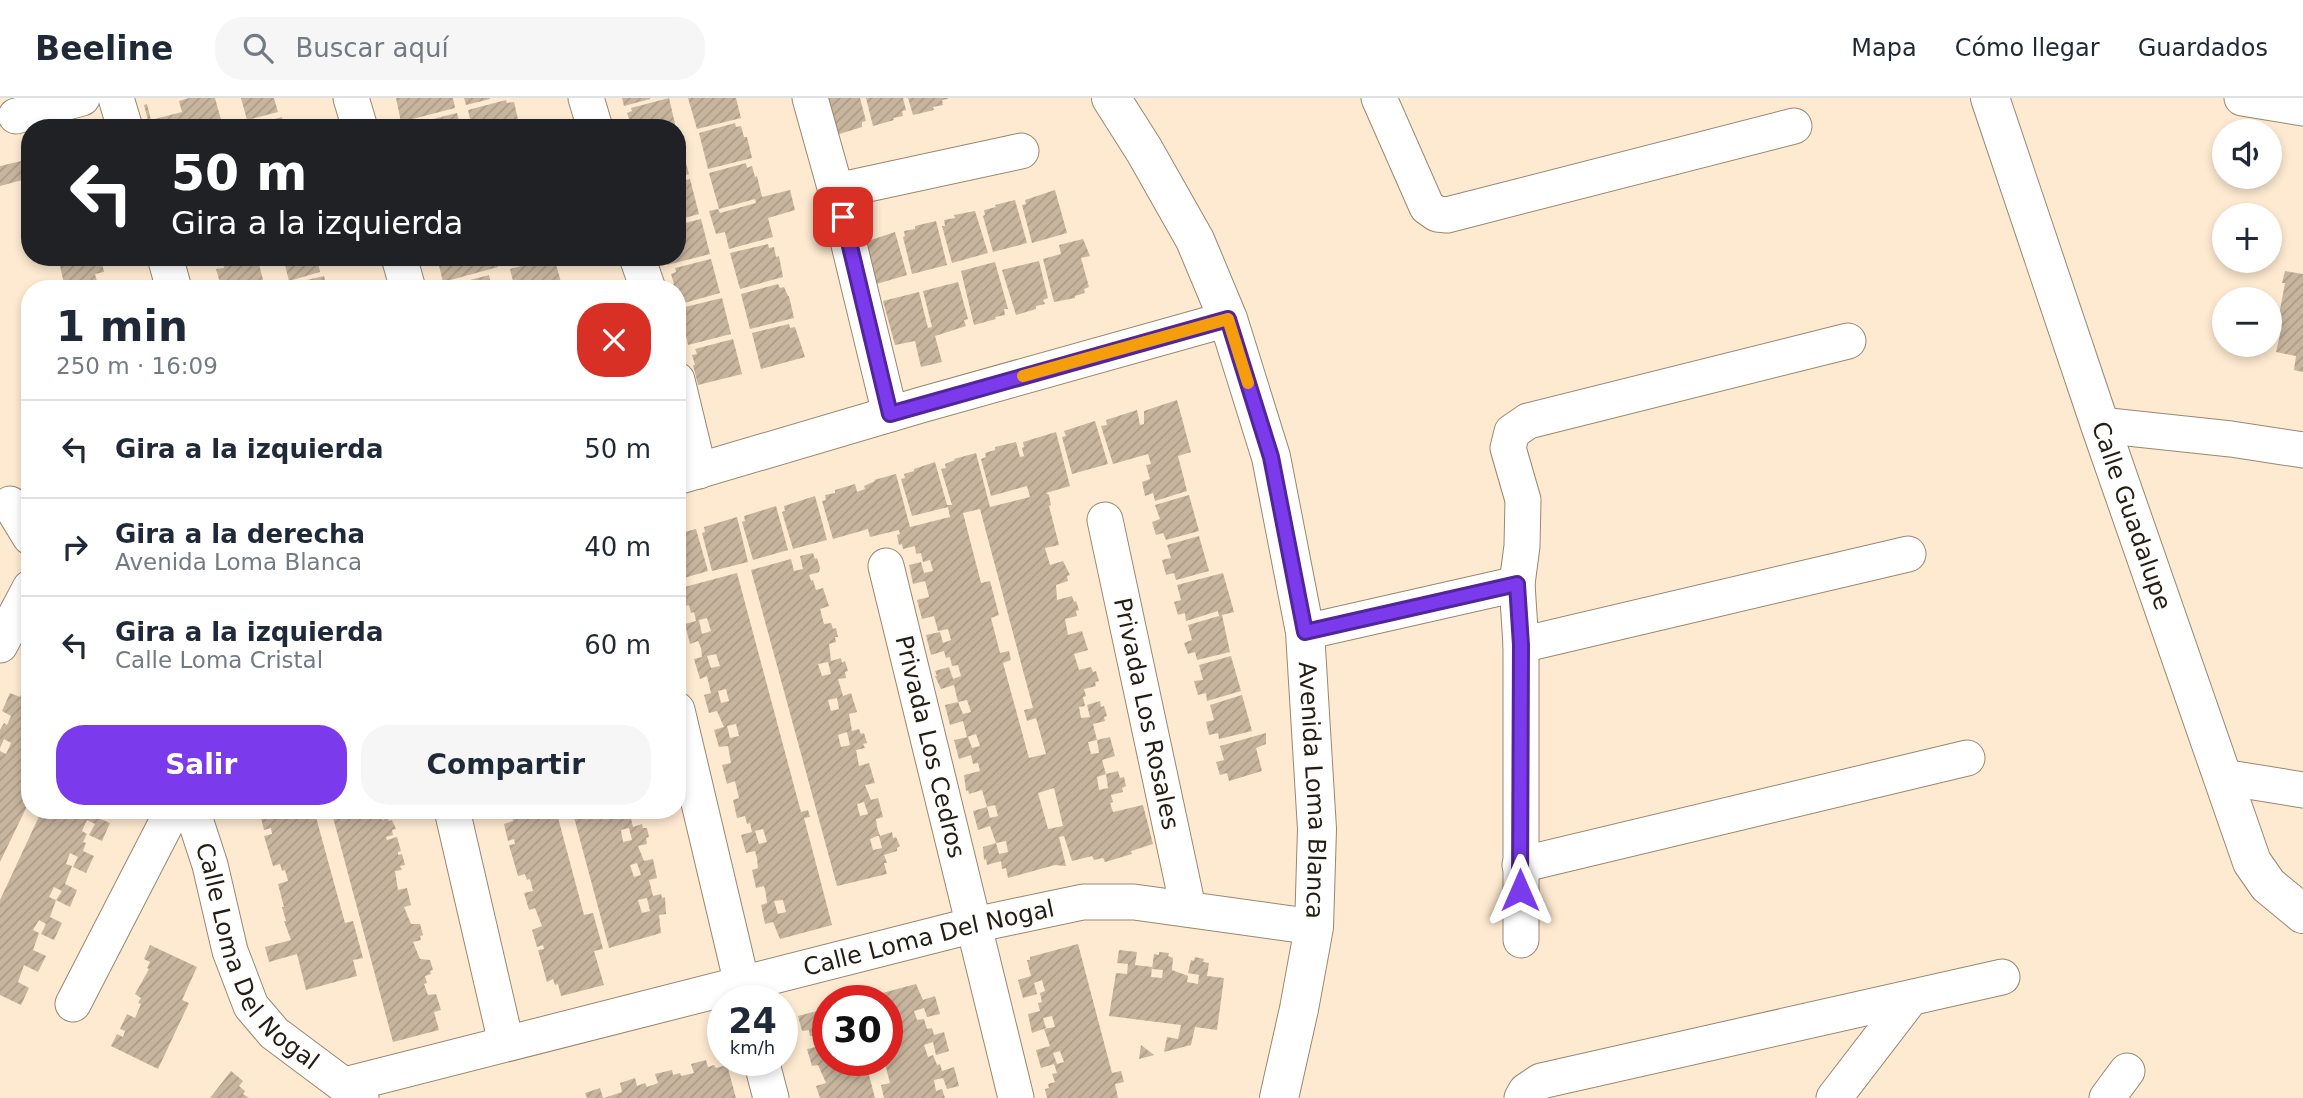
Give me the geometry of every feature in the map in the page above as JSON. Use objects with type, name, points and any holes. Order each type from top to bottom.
[{"type":"street","points":[[16,116],[82,98]]},
{"type":"street","points":[[116,98],[122,119]]},
{"type":"street","points":[[351,98],[357,119]]},
{"type":"street","points":[[586,98],[592,119]]},
{"type":"street","points":[[810,98],[836,191],[890,414]]},
{"type":"street","name":"Avenida Loma Blanca","points":[[1111,98],[1195,240],[1228,319],[1271,457],[1305,632],[1317,830],[1314,927],[1279,1098]]},
{"type":"street","points":[[1379,98],[1427,207],[1437,214],[1447,215],[1794,126]]},
{"type":"street","name":"Calle Guadalupe","points":[[1990,98],[2252,862],[2268,885],[2303,914]]},
{"type":"street","points":[[2242,98],[2303,108]]},
{"type":"street","points":[[836,191],[1021,151]]},
{"type":"street","points":[[688,474],[1228,319]]},
{"type":"street","points":[[1521,940],[1521,645],[1517,584],[1522,546],[1523,500],[1508,448],[1512,432],[1519,425],[1554,414],[1848,341]]},
{"type":"street","points":[[2100,425],[2231,439],[2303,450]]},
{"type":"street","points":[[10,503],[21,522]]},
{"type":"street","name":"Privada Los Rosales","points":[[1105,520],[1188,908]]},
{"type":"street","points":[[1521,645],[1908,554]]},
{"type":"street","name":"Privada Los Cedros","points":[[886,566],[1016,1098]]},
{"type":"street","points":[[1305,632],[1517,584]]},
{"type":"street","points":[[0,645],[21,605]]},
{"type":"street","points":[[686,748],[741,985]]},
{"type":"street","points":[[1520,865],[1967,758]]},
{"type":"street","points":[[2223,776],[2303,790]]},
{"type":"street","points":[[72,1004],[168,819]]},
{"type":"street","name":"Calle Loma Del Nogal","points":[[195,819],[210,865],[230,951],[251,1006],[274,1033],[353,1091],[506,1043],[707,1000]]},
{"type":"street","points":[[454,819],[506,1043]]},
{"type":"street","name":"Calle Loma Del Nogal","points":[[767,985],[974,925],[1083,902],[1135,902],[1314,927]]},
{"type":"street","points":[[1522,1098],[1526,1091],[1541,1081],[2002,977]]},
{"type":"street","points":[[1834,1098],[1910,999]]},
{"type":"street","points":[[765,1076],[771,1098]]},
{"type":"building","points":[[189,98],[215,98],[221,119],[155,119],[182,112],[179,101]]},
{"type":"building","points":[[241,98],[274,98],[278,112],[247,119]]},
{"type":"building","points":[[396,98],[453,98],[455,108],[413,119],[400,119]]},
{"type":"building","points":[[464,98],[490,98],[490,99],[466,105]]},
{"type":"building","points":[[622,98],[650,98],[650,99],[624,106]]},
{"type":"building","points":[[669,98],[674,119],[629,119],[627,113],[632,111],[631,108]]},
{"type":"building","points":[[688,98],[736,98],[741,118],[697,129]]},
{"type":"building","points":[[823,98],[860,98],[866,121],[862,122],[862,127],[833,136]]},
{"type":"building","points":[[866,98],[903,98],[906,110],[902,111],[903,116],[873,126]]},
{"type":"building","points":[[908,98],[948,99],[942,100],[943,105],[933,107],[934,110],[913,115]]},
{"type":"building","points":[[506,100],[507,103],[514,102],[518,119],[470,119],[468,110]]},
{"type":"building","points":[[147,104],[151,119],[148,119],[144,105]]},
{"type":"building","points":[[457,113],[459,119],[433,119]]},
{"type":"building","points":[[735,123],[736,127],[741,126],[744,137],[747,137],[752,158],[708,169],[699,133]]},
{"type":"building","points":[[21,161],[21,180],[0,186],[0,166]]},
{"type":"building","points":[[746,163],[747,168],[752,166],[755,177],[757,176],[762,197],[790,190],[795,210],[768,218],[773,237],[729,249],[725,232],[716,234],[709,211],[718,209],[720,213],[756,203],[755,199],[719,209],[709,173]]},
{"type":"building","points":[[690,179],[699,214],[686,218],[686,180]]},
{"type":"building","points":[[1055,190],[1067,233],[1032,243],[1022,205],[1026,204],[1025,200]]},
{"type":"building","points":[[1015,200],[1027,243],[993,252],[983,216],[984,210]]},
{"type":"building","points":[[975,211],[988,253],[952,263],[942,226],[945,226],[944,220]]},
{"type":"building","points":[[701,219],[710,254],[686,260],[686,223]]},
{"type":"building","points":[[936,221],[947,265],[912,274],[904,231]]},
{"type":"building","points":[[895,232],[907,275],[873,285],[865,242]]},
{"type":"building","points":[[1083,239],[1090,256],[1081,258],[1089,287],[1084,289],[1085,293],[1075,298],[1054,302],[1043,259],[1061,254],[1059,245]]},
{"type":"building","points":[[768,244],[769,248],[774,247],[776,257],[779,256],[783,277],[740,289],[730,253]]},
{"type":"building","points":[[711,259],[720,293],[686,302],[686,280],[673,280],[671,274],[676,272],[675,268]]},
{"type":"building","points":[[1039,261],[1048,298],[1043,300],[1045,304],[1036,306],[1036,309],[1016,315],[1002,270]]},
{"type":"building","points":[[995,262],[1008,309],[1004,309],[1005,315],[974,325],[961,271]]},
{"type":"building","points":[[60,266],[103,266],[104,272],[95,274],[97,280],[63,280]]},
{"type":"building","points":[[259,266],[263,280],[219,280],[216,269]]},
{"type":"building","points":[[285,266],[319,266],[320,272],[289,280]]},
{"type":"building","points":[[439,266],[498,267],[450,280],[443,280]]},
{"type":"building","points":[[521,266],[556,266],[560,280],[513,280],[510,269]]},
{"type":"building","points":[[2285,271],[2303,274],[2303,372],[2294,370],[2296,356],[2282,353],[2282,300],[2285,283],[2282,283]]},
{"type":"building","points":[[489,275],[490,280],[470,280]]},
{"type":"building","points":[[324,276],[325,280],[307,280]]},
{"type":"building","points":[[958,282],[968,319],[964,320],[966,326],[935,336],[942,362],[921,367],[915,341],[895,345],[883,301],[919,292],[928,328],[932,327],[923,291]]},
{"type":"building","points":[[778,284],[780,288],[784,287],[789,296],[794,318],[750,329],[741,294]]},
{"type":"building","points":[[722,298],[731,334],[688,345],[686,307]]},
{"type":"building","points":[[789,324],[790,328],[795,327],[805,357],[761,369],[752,333]]},
{"type":"building","points":[[733,339],[742,374],[698,385],[692,355],[697,354],[695,349]]},
{"type":"building","points":[[1177,400],[1191,452],[1178,456],[1187,491],[1155,501],[1153,493],[1145,496],[1142,482],[1150,479],[1146,465],[1151,464],[1148,454],[1113,464],[1101,426],[1107,425],[1106,420],[1137,410],[1140,425],[1144,424],[1144,411]]},
{"type":"building","points":[[1095,421],[1108,464],[1072,474],[1062,437],[1066,436],[1064,431]]},
{"type":"building","points":[[1056,432],[1070,486],[1046,493],[1049,495],[1049,506],[1059,545],[1045,548],[1050,565],[1063,561],[1070,575],[1067,576],[1068,581],[1056,585],[1057,600],[1072,596],[1079,610],[1076,611],[1077,616],[1065,619],[1068,635],[1082,631],[1088,650],[1074,654],[1079,670],[1091,667],[1093,672],[1096,671],[1099,681],[1095,682],[1096,686],[1084,689],[1085,706],[1079,707],[1081,718],[1090,717],[1087,705],[1100,701],[1101,707],[1104,706],[1107,716],[1104,717],[1105,721],[1093,724],[1097,740],[1110,737],[1115,756],[1102,760],[1106,774],[1118,771],[1120,778],[1124,777],[1126,786],[1122,788],[1123,792],[1111,795],[1113,812],[1143,805],[1153,844],[1105,862],[1103,858],[1094,860],[1092,856],[1072,861],[1064,836],[1059,837],[1066,866],[1055,865],[1008,878],[1006,868],[1002,869],[1001,861],[987,865],[986,859],[984,860],[983,847],[996,843],[990,826],[978,830],[973,811],[987,807],[982,790],[969,794],[968,790],[966,791],[964,775],[980,771],[978,763],[973,764],[971,755],[959,759],[954,740],[968,737],[972,748],[980,746],[976,734],[967,737],[963,721],[950,725],[945,705],[958,702],[954,685],[941,689],[935,671],[949,667],[953,679],[961,676],[958,665],[952,666],[950,657],[946,658],[944,651],[931,655],[926,635],[940,632],[943,643],[951,640],[948,629],[938,631],[934,616],[922,619],[917,600],[929,597],[927,588],[925,581],[913,584],[909,565],[921,562],[924,573],[933,571],[930,560],[923,562],[921,553],[916,554],[915,546],[903,549],[902,544],[899,545],[899,530],[870,537],[868,529],[833,539],[822,501],[826,500],[825,495],[835,493],[835,490],[855,484],[857,492],[865,489],[864,486],[874,480],[896,474],[910,527],[950,517],[948,507],[912,516],[901,479],[905,478],[904,474],[914,469],[935,462],[947,505],[952,505],[941,469],[946,468],[945,464],[954,459],[976,453],[990,507],[1030,497],[1027,486],[991,496],[981,459],[986,457],[985,453],[995,450],[995,447],[1016,442],[1020,457],[1024,456],[1023,442]],"holes":[[[980,509],[1033,708],[1024,710],[1027,721],[1036,718],[1046,754],[1029,758],[1003,663],[1011,660],[1009,651],[1000,653],[991,618],[999,615],[990,581],[981,583],[963,513]],[[967,700],[971,712],[963,714],[958,702]],[[1097,740],[1099,753],[1091,754],[1088,742]],[[1106,774],[1108,788],[1099,790],[1097,777]],[[1054,788],[1063,826],[1048,829],[1038,793]],[[995,805],[998,816],[990,818],[987,807]],[[1006,841],[1008,852],[999,854],[996,843]]]},
{"type":"building","points":[[1189,495],[1199,531],[1166,540],[1163,533],[1156,535],[1152,522],[1160,519],[1155,505]]},
{"type":"building","points":[[815,496],[827,540],[793,549],[782,512],[785,511],[784,506]]},
{"type":"building","points":[[776,506],[788,550],[753,560],[742,522],[745,521],[744,516]]},
{"type":"building","points":[[737,517],[748,562],[712,571],[702,533],[705,532],[704,527]]},
{"type":"building","points":[[696,529],[708,571],[686,577],[686,532]]},
{"type":"building","points":[[1199,536],[1209,571],[1176,580],[1174,573],[1166,575],[1162,560],[1171,558],[1167,545]]},
{"type":"building","points":[[813,553],[820,568],[819,572],[809,575],[816,590],[823,588],[829,606],[820,609],[824,624],[831,623],[833,629],[836,628],[836,642],[829,644],[831,661],[841,658],[848,671],[845,672],[846,678],[838,679],[843,696],[851,693],[857,712],[849,714],[852,731],[859,729],[861,734],[864,733],[867,743],[863,744],[865,748],[856,750],[859,766],[869,763],[875,783],[865,785],[871,800],[878,798],[883,817],[876,819],[880,836],[892,832],[893,838],[896,837],[900,846],[897,851],[884,855],[887,874],[837,886],[751,570],[791,559],[794,571],[803,569],[800,556]],"holes":[[[828,662],[831,674],[822,676],[818,664]],[[837,698],[839,709],[831,711],[828,700]],[[847,732],[850,745],[841,747],[838,735]],[[864,802],[868,814],[860,816],[857,804]],[[879,836],[882,848],[873,850],[870,839]]]},
{"type":"building","points":[[737,573],[801,812],[808,810],[810,817],[804,818],[832,925],[780,939],[773,922],[765,924],[761,905],[767,903],[766,894],[764,886],[756,888],[752,870],[758,868],[757,858],[755,851],[746,853],[741,835],[752,832],[750,823],[747,824],[745,816],[737,818],[733,800],[739,798],[735,781],[727,784],[722,765],[731,763],[728,746],[719,747],[714,730],[724,727],[717,711],[709,713],[704,695],[711,693],[707,676],[700,679],[694,659],[702,657],[701,648],[698,641],[690,644],[686,628],[686,624],[696,621],[689,605],[686,606],[686,587]],"holes":[[[707,618],[711,631],[702,634],[699,620]],[[716,654],[720,666],[711,668],[707,656]],[[726,689],[729,701],[721,703],[718,691]],[[736,724],[739,736],[730,738],[727,726]],[[763,829],[767,842],[759,844],[755,831]],[[783,900],[786,912],[778,914],[774,901]]]},
{"type":"building","points":[[1223,573],[1234,612],[1222,615],[1230,652],[1197,660],[1195,652],[1188,654],[1184,643],[1192,640],[1188,625],[1219,616],[1218,611],[1186,621],[1185,613],[1178,615],[1174,602],[1181,600],[1177,585]]},
{"type":"building","points":[[1231,656],[1241,691],[1207,701],[1206,693],[1198,695],[1194,681],[1203,680],[1199,665]]},
{"type":"building","points":[[10,693],[20,697],[21,694],[21,819],[0,862],[0,751],[6,754],[11,743],[4,739],[0,748],[0,730],[4,723],[7,725],[11,716],[2,711]]},
{"type":"building","points":[[1242,695],[1252,731],[1219,739],[1218,733],[1209,735],[1206,722],[1214,720],[1210,705]]},
{"type":"building","points":[[1266,733],[1266,744],[1256,748],[1262,771],[1229,781],[1227,773],[1220,775],[1216,762],[1224,760],[1220,746]]},
{"type":"building","points":[[38,819],[100,819],[110,823],[102,841],[89,835],[95,824],[87,820],[82,831],[87,834],[83,851],[94,856],[86,873],[73,867],[78,857],[70,853],[66,864],[72,866],[65,884],[77,890],[70,907],[56,900],[50,917],[62,923],[54,940],[41,934],[46,924],[39,920],[33,930],[39,933],[33,950],[46,956],[38,972],[24,965],[18,982],[29,988],[21,1005],[0,995],[0,900]],"holes":[[[54,887],[62,891],[56,900],[49,897]]]},
{"type":"building","points":[[261,819],[316,819],[345,923],[353,921],[363,958],[353,960],[357,976],[306,990],[297,954],[269,962],[265,947],[291,940],[284,921],[284,907],[278,884],[288,881],[280,864],[273,866],[264,836],[272,834],[271,828],[264,830]]},
{"type":"building","points":[[333,819],[388,819],[392,820],[396,829],[392,830],[393,835],[386,837],[387,840],[397,837],[401,851],[398,855],[402,854],[405,865],[400,866],[402,870],[395,871],[398,890],[407,888],[411,905],[404,907],[411,924],[420,924],[423,935],[420,936],[421,940],[413,942],[420,959],[430,960],[433,970],[425,976],[427,983],[424,984],[428,995],[436,994],[441,1010],[434,1012],[439,1030],[393,1042]]},
{"type":"building","points":[[558,819],[584,915],[593,913],[603,949],[594,951],[604,985],[561,996],[558,984],[555,985],[553,979],[547,982],[538,950],[544,949],[543,945],[537,947],[532,930],[542,926],[535,908],[529,910],[524,893],[533,891],[530,879],[527,880],[525,874],[518,876],[509,845],[515,844],[514,839],[508,841],[504,824],[513,821]]},
{"type":"building","points":[[574,819],[631,819],[633,827],[642,824],[643,828],[647,828],[647,844],[638,846],[644,861],[653,859],[657,878],[649,880],[653,896],[661,894],[662,898],[665,897],[666,914],[659,915],[661,933],[609,948]],"holes":[[[629,828],[632,840],[623,842],[621,830]],[[637,863],[641,875],[634,877],[630,865]],[[647,898],[650,911],[642,913],[638,900]]]},
{"type":"building","points":[[1078,944],[1112,1073],[1121,1071],[1124,1082],[1115,1084],[1118,1098],[1047,1098],[1045,1089],[1049,1088],[1048,1084],[1055,1082],[1052,1074],[1057,1073],[1054,1064],[1041,1068],[1036,1050],[1050,1046],[1044,1029],[1055,1027],[1052,1016],[1043,1018],[1046,1028],[1032,1033],[1028,1014],[1040,1011],[1040,993],[1045,991],[1042,980],[1034,983],[1037,994],[1023,998],[1018,980],[1031,976],[1027,960],[1030,960],[1030,957]],"holes":[[[1060,1051],[1064,1062],[1057,1064],[1053,1053]]]},
{"type":"building","points":[[150,945],[197,967],[182,1000],[189,1003],[158,1069],[111,1046],[117,1034],[123,1037],[125,1031],[120,1029],[127,1014],[135,1018],[141,1004],[138,1003],[141,998],[135,994],[149,969],[147,968],[150,962],[144,959]]},
{"type":"building","points":[[1119,950],[1137,952],[1135,965],[1152,967],[1151,977],[1162,978],[1163,970],[1152,969],[1154,954],[1169,953],[1168,956],[1173,958],[1172,970],[1188,976],[1187,982],[1198,984],[1199,975],[1188,973],[1191,960],[1194,961],[1195,957],[1209,963],[1207,976],[1224,978],[1217,1030],[1195,1027],[1191,1045],[1164,1052],[1167,1037],[1178,1039],[1181,1025],[1109,1016],[1116,973],[1127,974],[1128,964],[1117,963]]},
{"type":"building","points":[[916,984],[923,1000],[935,996],[940,1014],[927,1017],[924,1008],[914,1011],[917,1020],[924,1019],[927,1029],[932,1028],[934,1035],[944,1032],[949,1051],[936,1055],[933,1042],[924,1045],[928,1057],[933,1055],[942,1071],[954,1067],[959,1086],[947,1089],[943,1078],[934,1080],[936,1091],[942,1089],[945,1098],[884,1098],[881,1085],[890,1083],[888,1076],[903,1076],[903,987]]},
{"type":"building","points":[[812,1012],[812,1036],[809,1030],[802,1031],[798,1016]]},
{"type":"building","points":[[1141,1045],[1154,1055],[1139,1059]]},
{"type":"building","points":[[812,1048],[812,1066],[807,1049]]},
{"type":"building","points":[[706,1060],[707,1076],[730,1076],[736,1098],[604,1098],[622,1092],[620,1083],[635,1078],[637,1086],[645,1083],[647,1087],[658,1083],[655,1074],[672,1070],[673,1075],[694,1073],[691,1064]]},
{"type":"building","points":[[231,1071],[243,1081],[239,1086],[249,1098],[210,1098]]},
{"type":"building","points":[[823,1076],[869,1076],[875,1098],[820,1098],[816,1086],[826,1083]]},
{"type":"building","points":[[600,1088],[603,1098],[587,1098],[585,1093]]},
{"type":"slow traffic","points":[[1023,376],[1228,319],[1248,383]]},
{"type":"route","points":[[843,217],[890,414],[1228,319],[1271,457],[1305,632],[1517,584],[1521,645],[1520,890]]}]
